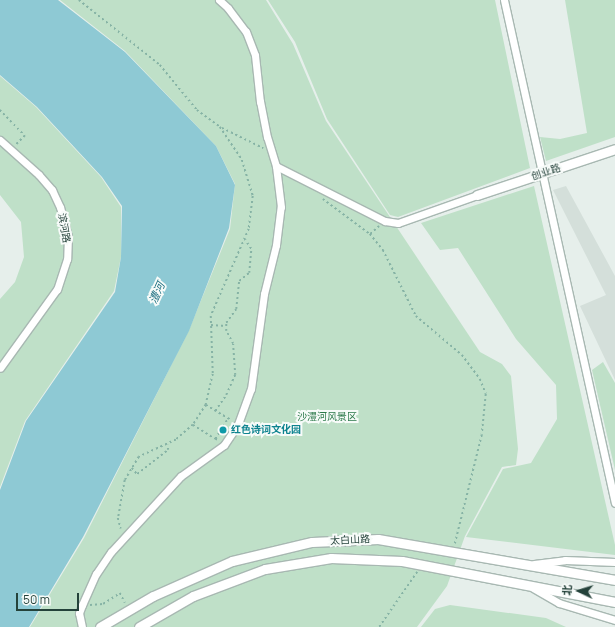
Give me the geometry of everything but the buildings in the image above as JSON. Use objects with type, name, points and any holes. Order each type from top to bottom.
[{"type":"main road","name":"创业路","points":[[477,195],[615,149]]},
{"type":"main road","name":"太白山路","points":[[100,627],[128,610],[232,561],[312,542],[378,539],[615,580]]},
{"type":"main road","name":"太白山路","points":[[139,627],[193,596],[265,569],[331,558],[402,561],[615,602]]},
{"type":"street","points":[[82,627],[79,613],[96,574],[126,536],[181,476],[224,445],[238,424],[251,389],[264,294],[276,245],[281,207],[276,166],[260,102],[255,55],[246,32],[228,8],[219,0]]},
{"type":"street","points":[[504,0],[615,503]]},
{"type":"street","name":"滨河路","points":[[0,140],[52,190],[60,207],[68,236],[67,259],[62,276],[49,301],[0,368]]},
{"type":"street","points":[[276,166],[385,221],[398,223],[477,195]]},
{"type":"street","points":[[529,565],[565,560],[615,562]]},
{"type":"street","points":[[527,585],[559,603],[615,620]]},
{"type":"path","points":[[79,0],[160,65],[198,110],[220,127],[255,142],[273,156]]},
{"type":"path","points":[[0,110],[25,136],[11,150]]},
{"type":"path","points":[[126,536],[119,526],[118,518],[125,480],[132,468],[139,457],[155,448],[167,445],[176,440],[194,425],[206,405],[213,374],[211,316],[249,229],[253,196],[242,160],[220,127]]},
{"type":"path","points":[[315,186],[318,193],[331,207],[370,234],[383,250],[416,316],[462,355],[480,379],[486,394],[482,435],[454,552]]},
{"type":"path","points":[[370,234],[385,221]]},
{"type":"path","points":[[226,326],[236,309],[239,281],[249,273],[251,249],[245,240]]},
{"type":"path","points":[[211,325],[226,326]]},
{"type":"path","points":[[216,411],[226,395],[235,375],[233,344],[226,326]]},
{"type":"path","points":[[206,405],[228,418]]},
{"type":"path","points":[[194,425],[215,439]]},
{"type":"path","points":[[132,468],[137,474],[168,450],[167,445]]},
{"type":"path","points":[[379,627],[402,593],[408,589],[422,565]]},
{"type":"path","points":[[82,605],[103,604],[120,593],[128,610]]},
{"type":"shaded area","points":[[566,186],[615,276],[615,380],[580,306],[606,295],[553,190]]},
{"type":"green space","name":"沙澧河风景区","points":[[60,0],[266,0],[293,44],[326,121],[480,352],[502,364],[511,376],[518,449],[516,465],[502,467],[465,536],[447,586],[417,627],[30,627],[84,538],[189,330],[230,229],[235,184],[216,146],[125,51]]},
{"type":"green space","points":[[268,0],[495,0],[530,168],[398,217],[390,215],[327,119],[295,42]]},
{"type":"green space","points":[[565,0],[615,0],[615,137],[546,161],[540,137],[560,139],[587,133]]},
{"type":"green space","points":[[0,76],[36,107],[101,177],[121,207],[121,257],[114,291],[25,421],[0,487],[0,299],[15,282],[24,257],[21,222],[0,195]]},
{"type":"green space","points":[[534,186],[615,545],[615,555],[466,537],[503,469],[531,463],[557,419],[556,385],[516,339],[458,248],[440,250],[421,223]]},
{"type":"green space","points":[[603,362],[615,383],[615,470],[592,370]]},
{"type":"green space","points":[[450,605],[546,618],[566,627],[421,627],[435,609]]},
{"type":"water","name":"澧河","points":[[0,0],[58,0],[125,52],[216,146],[235,185],[229,228],[189,331],[83,537],[29,627],[0,627],[0,490],[26,421],[115,292],[121,257],[122,206],[102,177],[37,107],[0,75]]},
{"type":"place","name":"红色诗词文化园","points":[[223,430]]}]
